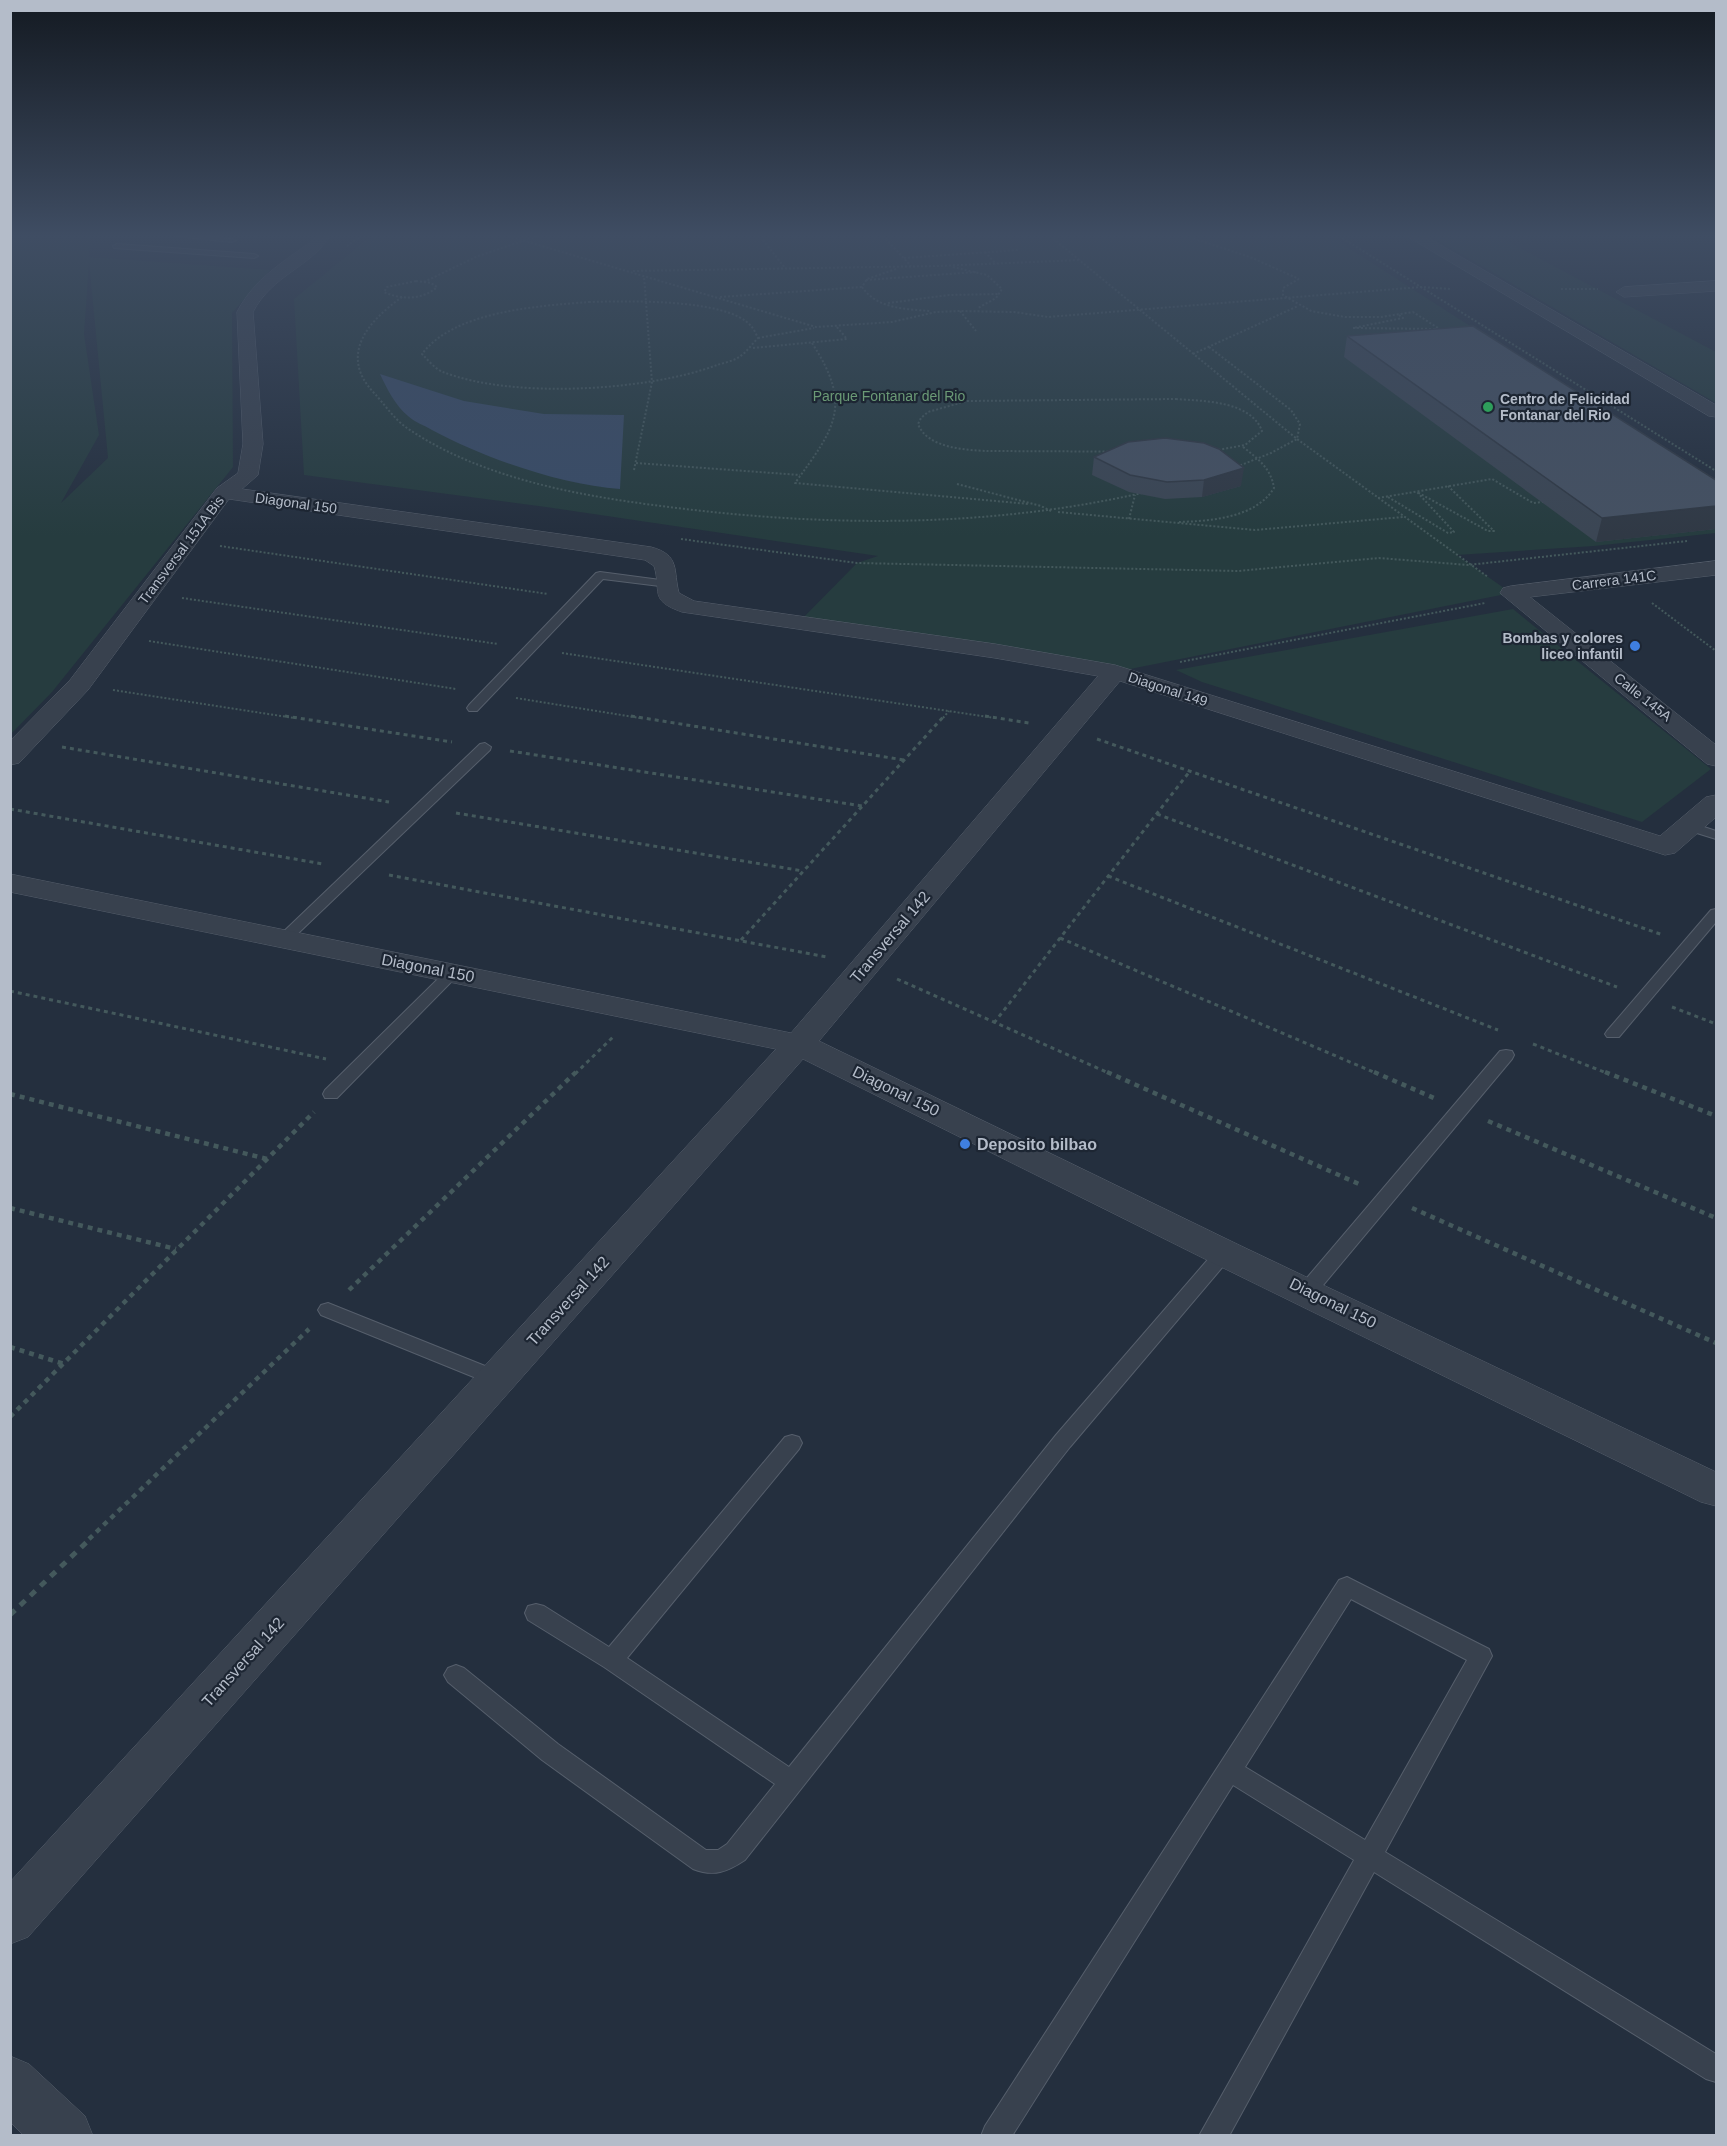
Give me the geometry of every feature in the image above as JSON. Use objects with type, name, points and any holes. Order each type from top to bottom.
[{"type":"street","name":"Transversal 151A Bis","points":[[10,757],[79,685],[224,492],[248,475],[253,444],[246,336]]},
{"type":"street","points":[[1586,336],[1716,412]]},
{"type":"street","name":"Diagonal 150","points":[[224,492],[651,554],[660,558],[667,568],[668,584]]},
{"type":"street","name":"Carrera 141C","points":[[1511,593],[1716,568]]},
{"type":"street","name":"Diagonal 149","points":[[668,584],[668,591],[673,600],[690,608],[995,651],[1115,672],[1665,847],[1689,826]]},
{"type":"street","name":"Calle 145A","points":[[1511,593],[1716,758]]},
{"type":"street","name":"Transversal 142","points":[[10,1920],[799,1044],[1115,672]]},
{"type":"street","points":[[1689,826],[1716,803]]},
{"type":"street","name":"Diagonal 150","points":[[10,883],[799,1044],[1224,1253],[1307,1290],[1716,1490]]},
{"type":"street","points":[[10,2084],[65,2136]]},
{"type":"lane","points":[[473,708],[600,575],[668,584]]},
{"type":"lane","points":[[284,939],[485,747]]},
{"type":"lane","points":[[1689,826],[1716,835]]},
{"type":"lane","points":[[1613,1034],[1716,913]]},
{"type":"lane","points":[[331,1094],[452,973]]},
{"type":"lane","points":[[1307,1290],[1506,1055]]},
{"type":"lane","points":[[456,1675],[550,1752],[702,1861],[721,1862],[736,1852],[793,1783],[1064,1441],[1224,1253]]},
{"type":"lane","points":[[328,1310],[498,1378]]},
{"type":"lane","points":[[612,1660],[792,1443]]},
{"type":"lane","points":[[995,2136],[1347,1586],[1481,1656],[1213,2136]]},
{"type":"lane","points":[[536,1613],[612,1660],[793,1783]]},
{"type":"lane","points":[[1229,1770],[1716,2069]]},
{"type":"path","points":[[362,336],[357,360],[363,380],[381,406],[412,431],[432,444],[493,469],[572,491],[614,499],[747,516],[891,521],[993,517],[1052,511],[1146,493]]},
{"type":"path","points":[[440,336],[432,341],[422,354],[424,361],[432,368],[454,376],[492,384],[573,388],[652,381],[707,370],[728,363],[752,348],[758,338],[768,336]]},
{"type":"path","points":[[634,470],[652,381],[648,336]]},
{"type":"path","points":[[793,336],[798,344]]},
{"type":"path","points":[[752,348],[847,339],[845,336]]},
{"type":"path","points":[[1172,336],[1297,439],[1468,565],[1511,593]]},
{"type":"path","points":[[1193,354],[1233,336]]},
{"type":"path","points":[[1500,336],[1716,471]]},
{"type":"path","points":[[812,343],[832,375],[837,403],[831,431],[795,483],[1041,506]]},
{"type":"path","points":[[1209,347],[1291,410],[1300,424],[1297,439]]},
{"type":"path","points":[[1189,399],[1232,407],[1257,420],[1262,426],[1259,437],[1242,446],[1207,452],[987,451],[937,442],[923,434],[919,425],[923,416],[935,408],[978,400],[1189,399]]},
{"type":"path","points":[[1257,420],[1271,418]]},
{"type":"path","points":[[1227,470],[1258,459],[1297,439]]},
{"type":"path","points":[[1157,522],[1208,520],[1249,510],[1272,494],[1275,484],[1273,477],[1258,459],[1242,446]]},
{"type":"path","points":[[636,463],[801,475]]},
{"type":"path","points":[[1377,499],[1492,479],[1533,502],[1543,502]]},
{"type":"path","points":[[957,484],[1041,506],[1052,511],[1255,530],[1403,517]]},
{"type":"path","points":[[1417,492],[1488,531],[1494,531],[1448,486]]},
{"type":"path","points":[[1388,497],[1453,534],[1417,492]]},
{"type":"path","points":[[1129,519],[1135,495]]},
{"type":"path","points":[[680,538],[857,563],[1238,571],[1379,558],[1468,565],[1693,540]]},
{"type":"path","points":[[187,542],[578,598]]},
{"type":"path","points":[[1620,580],[1716,651]]},
{"type":"path","points":[[1115,672],[1187,661],[1350,628],[1434,614],[1483,603],[1511,593]]},
{"type":"path","points":[[148,594],[1067,729],[1690,944]]},
{"type":"path","points":[[740,941],[950,711]]},
{"type":"path","points":[[994,1023],[1190,771]]},
{"type":"path","points":[[10,809],[357,869],[866,965],[1716,1343]]},
{"type":"path","points":[[1157,814],[1716,1024]]},
{"type":"path","points":[[1108,876],[1507,1033]]},
{"type":"path","points":[[1060,938],[1716,1218]]},
{"type":"path","points":[[10,991],[359,1066]]},
{"type":"path","points":[[1528,1042],[1716,1116]]},
{"type":"path","points":[[10,1094],[268,1159]]},
{"type":"path","points":[[10,1417],[331,1094]]},
{"type":"path","points":[[10,1208],[177,1250]]},
{"type":"path","points":[[10,1347],[64,1364]]},
{"type":"green space","points":[[11,336],[84,336],[99,435],[61,503],[108,458],[96,336],[232,336],[233,467],[52,692],[11,734]]},
{"type":"green space","name":"Parque Fontanar del Rio","points":[[296,336],[1486,336],[1716,484],[1716,533],[1594,546],[1457,555],[1511,593],[1115,672],[798,623],[857,563],[878,556],[546,507],[304,475]]},
{"type":"green space","points":[[1602,336],[1686,336],[1716,352],[1716,403]]},
{"type":"green space","points":[[1513,609],[1711,769],[1642,822],[1202,682],[1176,670]]},
{"type":"water","points":[[380,374],[464,401],[544,414],[624,415],[620,489],[548,476],[499,460],[453,440],[416,422],[403,412]]},
{"type":"building","points":[[1347,336],[1489,336],[1716,480],[1716,506],[1602,518]]},
{"type":"building","points":[[1165,438],[1204,443],[1219,449],[1244,468],[1204,480],[1167,482],[1130,475],[1094,457],[1128,442]]},
{"type":"place","name":"Centro de Felicidad Fontanar del Rio","points":[[1488,407]]},
{"type":"place","name":"Bombas y colores liceo infantil","points":[[1635,646]]},
{"type":"place","name":"Deposito bilbao","points":[[965,1144]]}]
